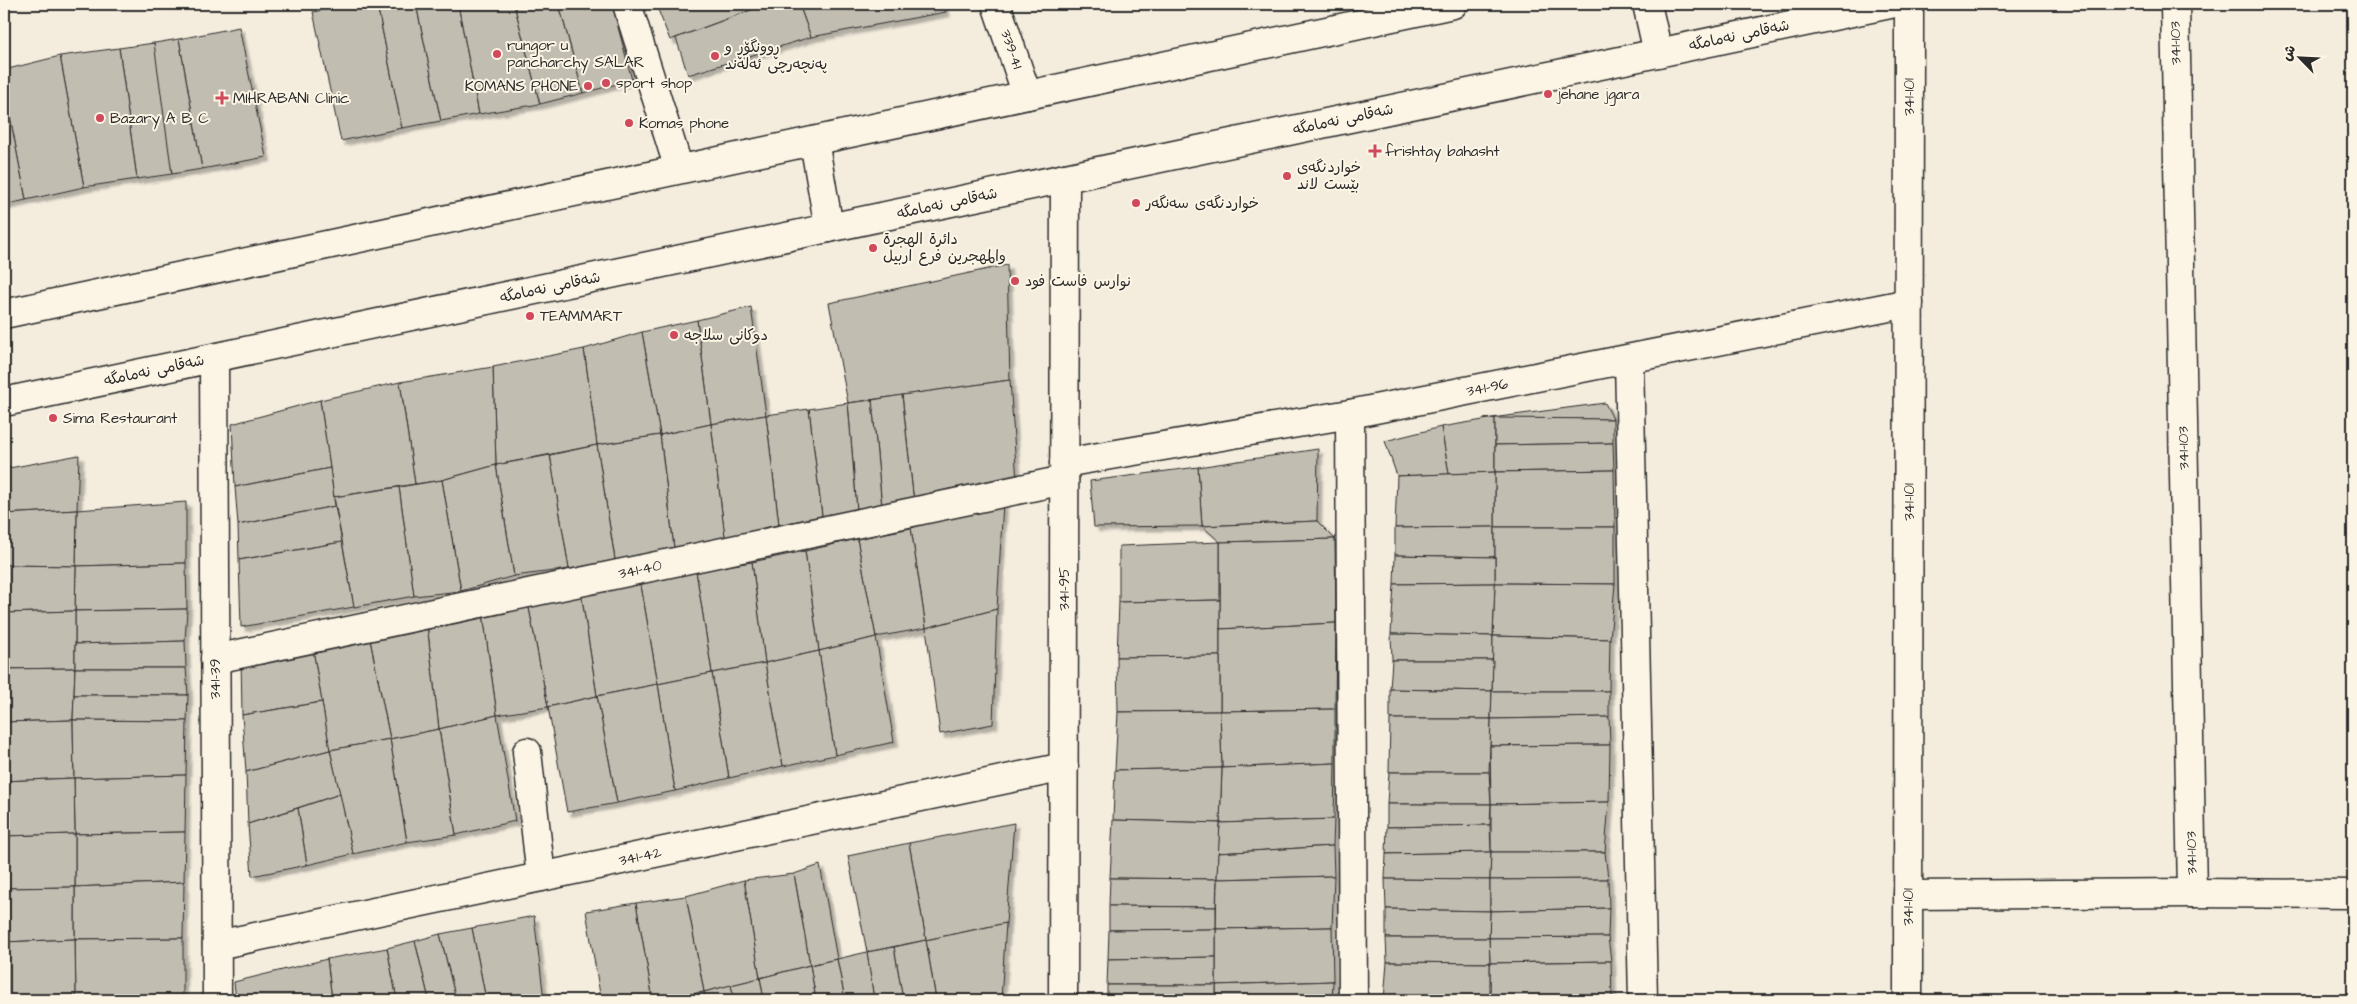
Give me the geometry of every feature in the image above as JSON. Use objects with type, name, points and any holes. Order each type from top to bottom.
[{"type":"street","points":[[627,4],[679,169]]},
{"type":"street","name":"339-41","points":[[996,4],[1027,95]]},
{"type":"street","points":[[4,314],[1027,95],[1389,10],[1453,4]]},
{"type":"street","points":[[1647,4],[1658,52]]},
{"type":"street","name":"شەقامی نەمامگە","points":[[4,402],[1890,4]]},
{"type":"street","name":"341-101","points":[[1908,1000],[1909,4]]},
{"type":"street","name":"341-103","points":[[2174,4],[2192,893]]},
{"type":"street","points":[[814,141],[829,228]]},
{"type":"street","name":"341-95","points":[[1063,1000],[1065,178]]},
{"type":"street","name":"341-96","points":[[1064,471],[1909,303]]},
{"type":"street","name":"341-39","points":[[214,358],[217,1000]]},
{"type":"street","points":[[1629,359],[1643,1000]]},
{"type":"street","points":[[1350,414],[1354,1000]]},
{"type":"street","name":"341-40","points":[[215,659],[1064,471]]},
{"type":"street","points":[[527,752],[541,877]]},
{"type":"street","name":"341-42","points":[[217,945],[1064,767]]},
{"type":"street","points":[[1908,895],[2353,894]]},
{"type":"building","points":[[349,4],[377,4],[402,128],[341,141],[313,12]]},
{"type":"building","points":[[377,4],[416,4],[441,121],[402,128]]},
{"type":"building","points":[[416,4],[458,4],[479,114],[441,121]]},
{"type":"building","name":"rungor u pancharchy SALAR","points":[[458,4],[514,4],[540,104],[479,114]]},
{"type":"building","points":[[514,4],[559,4],[583,93],[540,104]]},
{"type":"building","points":[[559,4],[612,4],[632,80],[583,93]]},
{"type":"building","points":[[665,4],[767,4],[670,40],[657,7]]},
{"type":"building","name":"ڕوونگۆڕ و پەنچەرچی ئەلەند","points":[[767,4],[799,4],[811,37],[688,75],[676,38]]},
{"type":"building","points":[[799,4],[943,4],[946,12],[811,37]]},
{"type":"building","name":"MIHRABANI Clinic","points":[[239,27],[266,157],[202,169],[179,39]]},
{"type":"building","points":[[179,39],[202,169],[172,174],[149,44]]},
{"type":"building","points":[[154,43],[172,174],[137,179],[119,48]]},
{"type":"building","name":"Bazary A B C","points":[[119,48],[137,179],[84,187],[60,56]]},
{"type":"building","points":[[60,56],[84,187],[26,200],[4,85],[4,70]]},
{"type":"building","points":[[4,85],[26,200],[4,205]]},
{"type":"building","points":[[1007,265],[1010,380],[848,403],[829,303]]},
{"type":"building","points":[[751,307],[766,415],[711,424],[697,320]]},
{"type":"building","points":[[697,320],[711,424],[660,435],[642,332]]},
{"type":"building","points":[[642,332],[660,435],[597,445],[584,349]]},
{"type":"building","points":[[584,349],[597,445],[496,465],[493,367]]},
{"type":"building","points":[[493,367],[496,465],[442,480],[415,484],[400,382]]},
{"type":"building","points":[[1010,380],[1017,482],[914,503],[902,395]]},
{"type":"building","points":[[400,382],[415,484],[334,497],[320,400]]},
{"type":"building","points":[[902,395],[914,503],[882,508],[872,400]]},
{"type":"building","points":[[320,400],[330,468],[235,487],[232,424]]},
{"type":"building","points":[[872,400],[882,508],[857,511],[848,403]]},
{"type":"building","points":[[848,403],[857,511],[822,516],[809,409]]},
{"type":"building","points":[[1605,403],[1613,419],[1484,419]]},
{"type":"building","points":[[809,409],[822,516],[779,525],[766,415]]},
{"type":"building","points":[[766,415],[779,525],[725,537],[711,424]]},
{"type":"building","points":[[1495,418],[1495,472],[1449,474],[1441,427]]},
{"type":"building","points":[[1495,418],[1613,419],[1613,443],[1495,445]]},
{"type":"building","points":[[711,424],[725,537],[674,548],[660,435]]},
{"type":"building","points":[[1441,427],[1449,474],[1397,476],[1385,441]]},
{"type":"building","points":[[660,435],[674,548],[615,560],[597,445]]},
{"type":"building","points":[[1613,443],[1614,470],[1495,472],[1495,445]]},
{"type":"building","points":[[597,445],[615,560],[569,569],[550,455]]},
{"type":"building","points":[[1318,449],[1317,521],[1202,526],[1198,467]]},
{"type":"building","points":[[79,455],[77,510],[4,514],[4,469]]},
{"type":"building","points":[[550,455],[569,569],[514,576],[496,465]]},
{"type":"building","points":[[496,465],[514,576],[461,591],[442,480]]},
{"type":"building","points":[[1198,467],[1202,526],[1094,527],[1090,481]]},
{"type":"building","points":[[330,468],[335,506],[238,525],[235,487]]},
{"type":"building","points":[[1614,470],[1615,527],[1495,527],[1495,472]]},
{"type":"building","points":[[1495,472],[1495,527],[1395,528],[1397,476]]},
{"type":"building","points":[[442,480],[461,591],[414,596],[399,487]]},
{"type":"building","points":[[399,487],[414,596],[354,607],[334,497]]},
{"type":"building","points":[[186,502],[186,563],[76,566],[77,510]]},
{"type":"building","points":[[1003,502],[997,609],[926,628],[911,528]]},
{"type":"building","points":[[335,506],[342,542],[239,560],[238,525]]},
{"type":"building","points":[[77,510],[76,566],[4,565],[4,514]]},
{"type":"building","points":[[1317,521],[1335,539],[1220,542],[1202,526]]},
{"type":"building","points":[[1495,527],[1495,557],[1395,555],[1395,528]]},
{"type":"building","points":[[1495,527],[1615,527],[1615,584],[1495,583]]},
{"type":"building","points":[[911,528],[926,628],[876,637],[857,539]]},
{"type":"building","points":[[857,539],[876,637],[819,651],[805,551]]},
{"type":"building","points":[[1335,539],[1336,623],[1220,629],[1220,542]]},
{"type":"building","points":[[342,542],[354,607],[241,627],[239,560]]},
{"type":"building","points":[[1220,542],[1220,600],[1119,602],[1119,546]]},
{"type":"building","points":[[805,551],[819,651],[765,663],[752,562]]},
{"type":"building","points":[[1395,555],[1495,557],[1495,583],[1394,584]]},
{"type":"building","points":[[752,562],[765,663],[712,673],[696,571]]},
{"type":"building","points":[[186,563],[187,609],[75,611],[76,566]]},
{"type":"building","points":[[4,565],[76,566],[75,611],[4,613]]},
{"type":"building","points":[[696,571],[712,673],[658,684],[640,580]]},
{"type":"building","points":[[640,580],[658,684],[597,696],[581,592]]},
{"type":"building","points":[[1495,583],[1615,584],[1610,639],[1493,636]]},
{"type":"building","points":[[1495,583],[1493,636],[1391,634],[1394,584]]},
{"type":"building","points":[[581,592],[597,696],[548,707],[528,603]]},
{"type":"building","points":[[1220,600],[1220,656],[1117,657],[1119,602]]},
{"type":"building","points":[[528,603],[548,707],[497,715],[483,614]]},
{"type":"building","points":[[187,609],[185,641],[75,644],[75,611]]},
{"type":"building","points":[[997,609],[993,724],[940,734],[926,628]]},
{"type":"building","points":[[75,611],[75,668],[4,669],[4,613]]},
{"type":"building","points":[[483,614],[497,715],[439,729],[427,624]]},
{"type":"building","points":[[1336,623],[1335,709],[1220,711],[1220,629]]},
{"type":"building","points":[[427,624],[439,729],[390,739],[369,635]]},
{"type":"building","points":[[1391,634],[1493,636],[1493,660],[1392,660]]},
{"type":"building","points":[[369,635],[390,739],[330,750],[312,644]]},
{"type":"building","points":[[1493,636],[1610,639],[1609,691],[1492,691]]},
{"type":"building","points":[[876,637],[894,742],[835,755],[819,651]]},
{"type":"building","points":[[185,641],[186,668],[75,668],[75,644]]},
{"type":"building","points":[[312,644],[322,702],[242,715],[241,658]]},
{"type":"building","points":[[819,651],[835,755],[783,766],[765,663]]},
{"type":"building","points":[[1220,656],[1220,711],[1118,712],[1117,657]]},
{"type":"building","points":[[1392,660],[1493,660],[1492,691],[1390,689]]},
{"type":"building","points":[[765,663],[783,766],[729,778],[712,673]]},
{"type":"building","points":[[75,668],[73,720],[4,722],[4,669]]},
{"type":"building","points":[[75,668],[186,668],[188,695],[74,695]]},
{"type":"building","points":[[712,673],[729,778],[675,791],[658,684]]},
{"type":"building","points":[[658,684],[675,791],[617,803],[597,696]]},
{"type":"building","points":[[1390,689],[1492,691],[1491,719],[1390,719]]},
{"type":"building","points":[[1492,691],[1609,691],[1609,717],[1491,719]]},
{"type":"building","points":[[74,695],[188,695],[187,721],[73,720]]},
{"type":"building","points":[[597,696],[617,803],[567,812],[548,707]]},
{"type":"building","points":[[322,702],[330,750],[246,772],[242,715]]},
{"type":"building","points":[[1335,709],[1335,763],[1222,768],[1220,711]]},
{"type":"building","points":[[1220,711],[1222,768],[1115,770],[1118,712]]},
{"type":"building","points":[[497,715],[515,821],[456,835],[439,729]]},
{"type":"building","points":[[1609,717],[1610,745],[1490,746],[1491,719]]},
{"type":"building","points":[[1390,719],[1491,719],[1489,772],[1389,772]]},
{"type":"building","points":[[73,720],[74,778],[4,781],[4,722]]},
{"type":"building","points":[[73,720],[187,721],[186,775],[74,778]]},
{"type":"building","points":[[439,729],[456,835],[407,842],[390,739]]},
{"type":"building","points":[[390,739],[407,842],[353,854],[330,750]]},
{"type":"building","points":[[1610,745],[1609,802],[1491,804],[1490,746]]},
{"type":"building","points":[[330,750],[340,794],[248,824],[246,772]]},
{"type":"building","points":[[1335,763],[1334,819],[1220,823],[1222,768]]},
{"type":"building","points":[[1222,768],[1220,823],[1113,820],[1115,770]]},
{"type":"building","points":[[1389,772],[1489,772],[1491,804],[1387,804]]},
{"type":"building","points":[[186,775],[185,832],[75,834],[74,778]]},
{"type":"building","points":[[74,778],[75,834],[4,836],[4,781]]},
{"type":"building","points":[[340,794],[353,854],[307,865],[298,808]]},
{"type":"building","points":[[1609,802],[1605,852],[1491,852],[1491,804]]},
{"type":"building","points":[[1387,804],[1491,804],[1490,825],[1387,827]]},
{"type":"building","points":[[298,808],[307,865],[252,876],[248,824]]},
{"type":"building","points":[[1334,819],[1333,846],[1218,853],[1220,823]]},
{"type":"building","points":[[1113,820],[1220,823],[1217,879],[1110,878]]},
{"type":"building","points":[[1014,823],[1006,923],[926,940],[909,843]]},
{"type":"building","points":[[1490,825],[1491,852],[1386,854],[1387,827]]},
{"type":"building","points":[[185,832],[184,882],[75,887],[75,834]]},
{"type":"building","points":[[75,834],[75,887],[4,888],[4,836]]},
{"type":"building","points":[[909,843],[926,940],[867,952],[848,856]]},
{"type":"building","points":[[1333,846],[1334,876],[1217,879],[1218,853]]},
{"type":"building","points":[[1491,852],[1490,880],[1385,879],[1386,854]]},
{"type":"building","points":[[1491,852],[1605,852],[1608,879],[1490,880]]},
{"type":"building","points":[[820,865],[837,959],[810,965],[794,874]]},
{"type":"building","points":[[794,874],[810,965],[760,978],[744,880]]},
{"type":"building","points":[[1334,876],[1332,927],[1216,929],[1217,879]]},
{"type":"building","points":[[1110,878],[1217,879],[1216,907],[1109,906]]},
{"type":"building","points":[[1385,879],[1490,880],[1490,911],[1386,909]]},
{"type":"building","points":[[1608,879],[1609,908],[1490,911],[1490,880]]},
{"type":"building","points":[[744,880],[760,978],[704,992],[686,896]]},
{"type":"building","points":[[184,882],[183,938],[75,939],[75,887]]},
{"type":"building","points":[[75,887],[75,939],[4,942],[4,888]]},
{"type":"building","points":[[686,896],[704,992],[653,1000],[636,903]]},
{"type":"building","points":[[636,903],[653,1000],[601,1000],[586,911]]},
{"type":"building","points":[[1109,906],[1216,907],[1216,929],[1109,930]]},
{"type":"building","points":[[1609,908],[1608,937],[1489,938],[1490,911]]},
{"type":"building","points":[[1386,909],[1490,911],[1489,938],[1386,938]]},
{"type":"building","points":[[534,916],[544,1000],[486,1000],[472,928]]},
{"type":"building","points":[[1006,923],[1001,1000],[936,1000],[926,940]]},
{"type":"building","points":[[1332,927],[1333,981],[1216,985],[1216,929]]},
{"type":"building","points":[[472,928],[486,1000],[456,1000],[440,934]]},
{"type":"building","points":[[1216,929],[1216,957],[1108,959],[1109,930]]},
{"type":"building","points":[[440,934],[456,1000],[429,1000],[415,941]]},
{"type":"building","points":[[1608,937],[1611,961],[1490,963],[1489,938]]},
{"type":"building","points":[[183,938],[183,995],[147,1000],[76,1000],[75,939]]},
{"type":"building","points":[[1386,938],[1489,938],[1490,963],[1387,962]]},
{"type":"building","points":[[75,939],[76,1000],[4,1000],[4,942]]},
{"type":"building","points":[[926,940],[936,1000],[903,1000],[894,947]]},
{"type":"building","points":[[415,941],[429,1000],[397,1000],[387,948]]},
{"type":"building","points":[[894,947],[903,1000],[874,1000],[867,952]]},
{"type":"building","points":[[387,948],[397,1000],[332,1000],[327,959]]},
{"type":"building","points":[[867,952],[874,1000],[845,1000],[837,959]]},
{"type":"building","points":[[1216,957],[1216,985],[1107,985],[1108,959]]},
{"type":"building","points":[[327,959],[332,1000],[236,1000],[234,982]]},
{"type":"building","points":[[837,959],[845,1000],[816,1000],[810,965]]},
{"type":"building","points":[[1611,961],[1612,1000],[1490,1000],[1490,963]]},
{"type":"building","points":[[1387,962],[1490,963],[1490,1000],[1384,1000]]},
{"type":"building","points":[[810,965],[816,1000],[764,1000],[760,978]]},
{"type":"building","points":[[760,978],[764,1000],[734,1000],[731,985]]},
{"type":"building","points":[[1333,981],[1332,1000],[1216,1000],[1216,985]]},
{"type":"building","points":[[731,985],[734,1000],[705,1000],[704,992]]},
{"type":"building","points":[[1107,985],[1216,985],[1216,1000],[1107,1000]]},
{"type":"building","points":[[704,992],[705,1000],[682,1000],[681,996]]},
{"type":"building","points":[[681,996],[682,1000],[662,1000]]},
{"type":"place","name":"rungor u pancharchy SALAR","points":[[497,54]]},
{"type":"place","name":"ڕوونگۆڕ و پەنچەرچی ئەلەند","points":[[715,56]]},
{"type":"place","name":"sport shop","points":[[606,83]]},
{"type":"place","name":"KOMANS PHONE","points":[[588,86]]},
{"type":"place","name":"jehane jgara","points":[[1548,94]]},
{"type":"place","name":"MIHRABANI Clinic","points":[[222,98]]},
{"type":"place","name":"Bazary A B C","points":[[100,118]]},
{"type":"place","name":"Komas phone","points":[[629,123]]},
{"type":"place","name":"frishtay bahasht","points":[[1375,151]]},
{"type":"place","name":"خواردنگەی بێست لاند","points":[[1287,176]]},
{"type":"place","name":"خواردنگەی سەنگەر","points":[[1136,203]]},
{"type":"place","name":"دائرة الهجرة والمهجرين فرع اربيل","points":[[873,248]]},
{"type":"place","name":"نوارس فاست فود","points":[[1015,281]]},
{"type":"place","name":"TEAMMART","points":[[530,316]]},
{"type":"place","name":"دوكانى سلاجه","points":[[674,335]]},
{"type":"place","name":"Sima Restaurant","points":[[53,418]]}]
